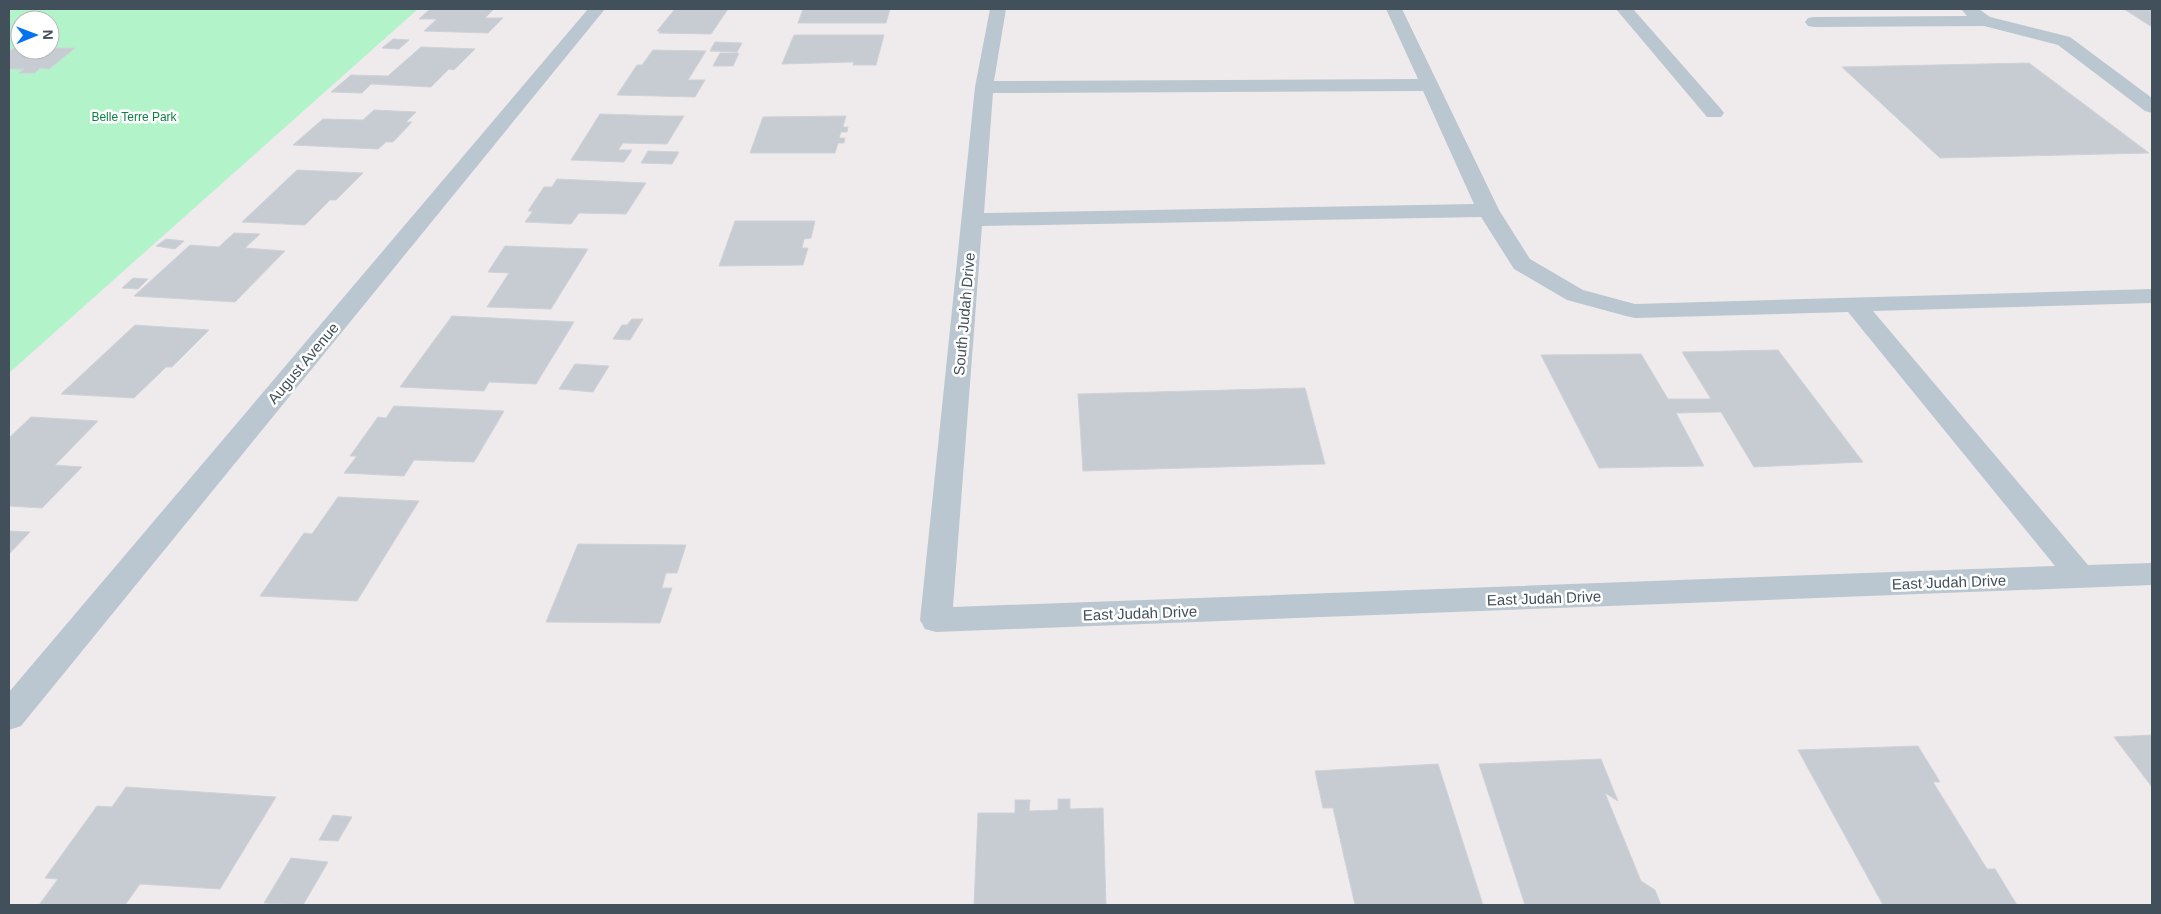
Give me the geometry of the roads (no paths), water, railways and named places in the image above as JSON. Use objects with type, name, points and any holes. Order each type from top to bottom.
[{"type":"street","name":"August Avenue","points":[[9,716],[597,9]]},
{"type":"street","name":"South Judah Drive","points":[[936,620],[984,87],[998,9]]},
{"type":"street","points":[[1394,9],[1488,210],[1522,264],[1575,295],[1635,311],[2152,296]]},
{"type":"street","points":[[1624,9],[1714,113]]},
{"type":"street","points":[[1969,9],[1984,21]]},
{"type":"street","points":[[1814,22],[1984,21],[2064,41],[2152,107]]},
{"type":"street","points":[[984,87],[1430,85]]},
{"type":"street","points":[[972,220],[1488,210]]},
{"type":"street","points":[[1855,305],[2081,577]]},
{"type":"street","name":"East Judah Drive","points":[[936,620],[2152,574]]},
{"type":"park label","name":"Belle Terre Park","points":[[134,117]]}]
